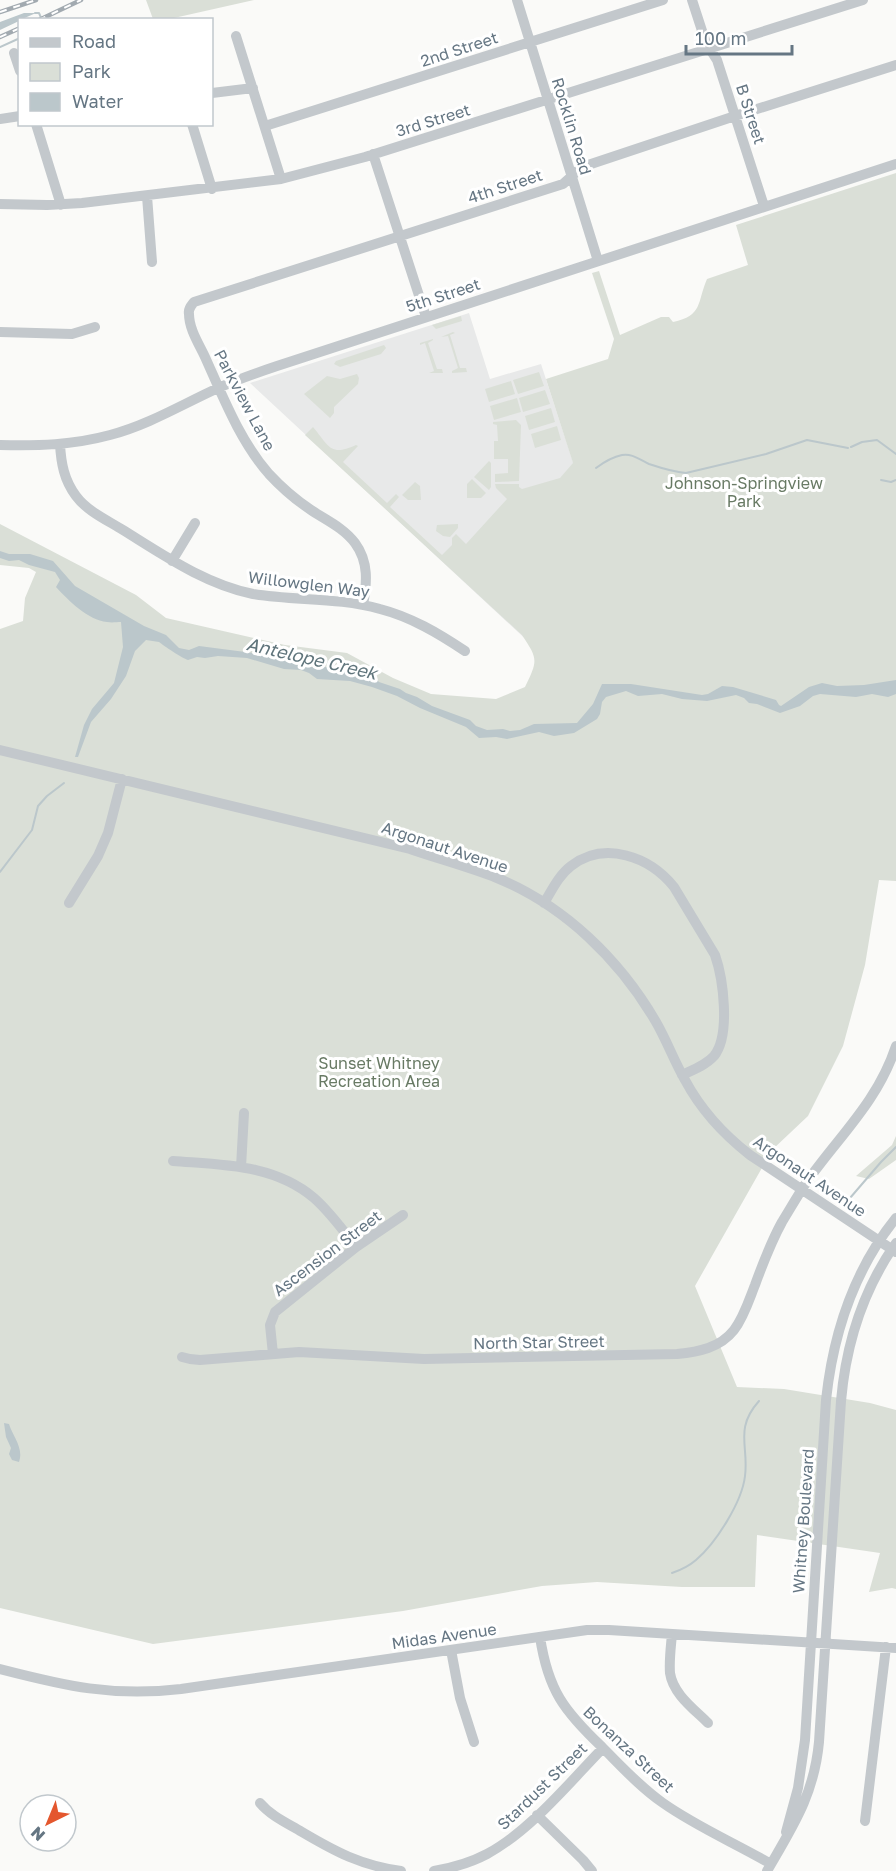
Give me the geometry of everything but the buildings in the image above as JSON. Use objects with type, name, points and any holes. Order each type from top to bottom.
[{"type":"street","name":"Rocklin Road","points":[[517,0],[598,261]]},
{"type":"street","name":"2nd Street","points":[[265,126],[663,0]]},
{"type":"street","name":"B Street","points":[[692,0],[706,43],[717,60],[764,206]]},
{"type":"street","name":"3rd Street","points":[[0,204],[61,205],[212,189],[281,179],[373,154],[549,100],[863,0]]},
{"type":"street","points":[[236,36],[281,179]]},
{"type":"street","points":[[14,53],[18,65]]},
{"type":"street","name":"4th Street","points":[[190,308],[194,302],[563,183],[582,167],[896,65]]},
{"type":"street","points":[[213,93],[253,88]]},
{"type":"street","points":[[0,119],[18,116]]},
{"type":"street","points":[[37,126],[61,205]]},
{"type":"street","points":[[193,126],[212,189]]},
{"type":"street","points":[[373,154],[426,317]]},
{"type":"street","name":"5th Street","points":[[0,445],[60,444],[94,439],[130,429],[269,368],[896,164]]},
{"type":"street","points":[[147,196],[152,262]]},
{"type":"street","name":"Parkview Lane","points":[[190,308],[190,322],[219,388],[247,442],[269,474],[299,501],[339,528],[356,544],[366,569],[363,605]]},
{"type":"street","points":[[0,332],[72,334],[95,327]]},
{"type":"street","name":"Willowglen Way","points":[[60,444],[66,479],[77,498],[172,561],[205,578],[239,590],[276,597],[336,601],[394,613],[442,635],[465,651]]},
{"type":"street","points":[[172,561],[195,524]]},
{"type":"street","name":"Argonaut Avenue","points":[[0,750],[411,849],[498,879],[544,903],[576,926],[619,969],[646,1004],[682,1075],[702,1107],[733,1142],[879,1241],[894,1248]]},
{"type":"street","points":[[69,903],[98,856],[108,833],[122,779]]},
{"type":"street","points":[[544,903],[566,870],[589,857],[608,854],[628,855],[648,863],[666,877],[715,955],[723,996],[723,1032],[718,1050],[712,1058],[682,1075]]},
{"type":"street","name":"North Star Street","points":[[182,1357],[200,1360],[320,1353],[424,1359],[677,1354],[710,1348],[728,1337],[740,1320],[772,1241],[802,1190],[873,1097],[896,1046]]},
{"type":"street","points":[[241,1167],[244,1113]]},
{"type":"street","points":[[173,1161],[241,1167],[271,1173],[302,1188],[326,1210],[356,1247]]},
{"type":"street","name":"Ascension Street","points":[[273,1354],[270,1325],[275,1312],[356,1247],[403,1215]]},
{"type":"street","name":"Whitney Boulevard","points":[[784,1839],[801,1772],[805,1740],[826,1400],[831,1366],[845,1311],[861,1274],[879,1241],[896,1218]]},
{"type":"street","name":"Whitney Boulevard","points":[[769,1868],[798,1818],[815,1775],[844,1367],[865,1298],[894,1248]]},
{"type":"street","name":"Midas Avenue","points":[[0,1669],[84,1689],[136,1692],[181,1689],[598,1630],[891,1648]]},
{"type":"street","points":[[672,1634],[670,1674],[672,1681],[682,1697],[708,1723]]},
{"type":"street","name":"Bonanza Street","points":[[540,1637],[544,1660],[556,1694],[575,1721],[660,1802],[769,1868]]},
{"type":"street","points":[[865,1821],[891,1648]]},
{"type":"street","points":[[451,1650],[460,1698],[474,1742]]},
{"type":"street","name":"Stardust Street","points":[[441,1870],[486,1855],[509,1840],[603,1748]]},
{"type":"street","points":[[260,1803],[277,1818],[347,1857],[370,1865],[401,1871]]},
{"type":"street","points":[[537,1815],[592,1871]]},
{"type":"shaded area","points":[[469,313],[490,379],[541,364],[573,462],[562,673],[250,383]]},
{"type":"green space","points":[[146,0],[254,0],[174,18],[153,18]]},
{"type":"green space","name":"Sunset Whitney Recreation Area","points":[[896,173],[896,881],[879,880],[865,965],[843,1046],[808,1116],[772,1150],[695,1286],[737,1387],[784,1389],[870,1403],[896,1410],[896,1589],[869,1592],[880,1553],[757,1535],[755,1587],[682,1587],[597,1582],[542,1586],[403,1611],[153,1644],[0,1608],[0,629],[23,621],[25,598],[36,572],[29,568],[0,565],[0,524],[136,595],[166,618],[285,645],[347,653],[393,678],[431,694],[496,699],[525,687],[532,671],[533,655],[522,635],[305,435],[313,427],[335,450],[358,446],[343,462],[387,503],[396,494],[399,497],[390,507],[442,555],[452,545],[452,538],[456,534],[466,544],[507,499],[495,484],[519,484],[522,489],[560,478],[573,463],[546,379],[608,359],[614,339],[592,273],[599,271],[620,335],[661,317],[669,317],[673,322],[683,319],[690,316],[698,307],[707,279],[748,265],[736,225]]},
{"type":"green space","points":[[461,316],[462,321],[436,329],[432,325]]},
{"type":"green space","points":[[455,333],[450,335],[460,368],[466,368],[467,372],[452,373],[458,368],[448,336],[441,337]]},
{"type":"green space","points":[[433,339],[428,343],[437,369],[442,369],[443,373],[429,373],[434,371],[425,343],[420,345],[420,343]]},
{"type":"green space","points":[[384,345],[386,348],[381,354],[340,367],[334,364],[336,361]]},
{"type":"green space","points":[[539,372],[544,386],[518,394],[513,380]]},
{"type":"green space","points":[[357,374],[358,384],[334,407],[334,413],[330,418],[304,394],[327,376],[340,379]]},
{"type":"green space","points":[[511,381],[515,394],[489,402],[485,389]]},
{"type":"green space","points":[[545,390],[550,404],[523,412],[519,398]]},
{"type":"green space","points":[[517,398],[521,412],[494,420],[490,406]]},
{"type":"green space","points":[[551,408],[555,422],[529,430],[525,416]]},
{"type":"green space","points":[[516,420],[521,425],[519,481],[495,482],[495,474],[508,473],[508,459],[494,459],[494,441],[498,441],[497,425],[493,422]]},
{"type":"green space","points":[[557,426],[561,440],[535,448],[531,434]]},
{"type":"green space","points":[[489,461],[491,463],[491,487],[489,490],[474,477]]},
{"type":"green space","points":[[472,479],[486,493],[481,498],[467,498],[467,484]]},
{"type":"green space","points":[[415,482],[420,486],[421,500],[408,500],[402,495]]},
{"type":"green space","points":[[458,524],[458,528],[450,537],[443,536],[436,531],[437,525]]},
{"type":"green space","points":[[896,1136],[896,1160],[869,1179],[856,1176],[892,1145]]},
{"type":"water","points":[[24,13],[36,13],[18,18],[18,21],[0,30],[0,22]]},
{"type":"water","points":[[0,551],[9,554],[30,554],[53,561],[75,586],[144,626],[166,635],[179,648],[189,650],[199,646],[253,653],[282,658],[297,665],[322,666],[350,673],[365,667],[379,682],[470,720],[476,726],[487,730],[510,731],[520,730],[534,724],[577,723],[593,704],[602,684],[631,684],[702,695],[722,686],[733,687],[776,700],[781,706],[809,687],[822,683],[837,686],[864,685],[896,680],[896,694],[888,697],[872,694],[856,697],[820,694],[813,696],[800,706],[780,713],[749,703],[736,695],[707,701],[682,699],[662,694],[638,696],[626,691],[606,697],[602,702],[597,719],[574,733],[554,736],[539,732],[507,739],[479,738],[466,727],[372,687],[350,681],[317,679],[301,670],[284,669],[247,658],[218,656],[188,660],[159,642],[146,640],[135,651],[126,676],[111,699],[91,722],[78,757],[75,757],[84,725],[92,709],[114,683],[123,647],[121,622],[100,620],[86,614],[56,587],[60,580],[55,572],[19,560],[9,561],[0,558]]},
{"type":"water","points":[[4,1423],[9,1424],[17,1443],[20,1452],[19,1462],[12,1460],[9,1454],[11,1448],[6,1437]]},
{"type":"waterway","points":[[35,13],[39,13],[41,18]]},
{"type":"waterway","points":[[0,47],[18,39]]},
{"type":"waterway","points":[[596,468],[611,458],[626,455],[649,464],[686,473],[766,454],[807,440],[848,448]]},
{"type":"waterway","points":[[851,447],[862,442],[877,440],[896,454]]},
{"type":"waterway","points":[[881,480],[891,482],[896,480]]},
{"type":"waterway","points":[[0,872],[32,830],[38,806],[64,783]]},
{"type":"waterway","points":[[844,1205],[896,1147]]},
{"type":"waterway","points":[[672,1573],[691,1564],[704,1553],[720,1533],[733,1510],[745,1476],[744,1438],[747,1420],[759,1401]]},
{"type":"railway","points":[[0,12],[36,0]]},
{"type":"railway","points":[[43,18],[81,0]]},
{"type":"railway","points":[[0,37],[18,29]]},
{"type":"park label","name":"Johnson-Springview Park","points":[[744,492]]},
{"type":"water label","name":"Antelope Creek","points":[[312,658]]}]
